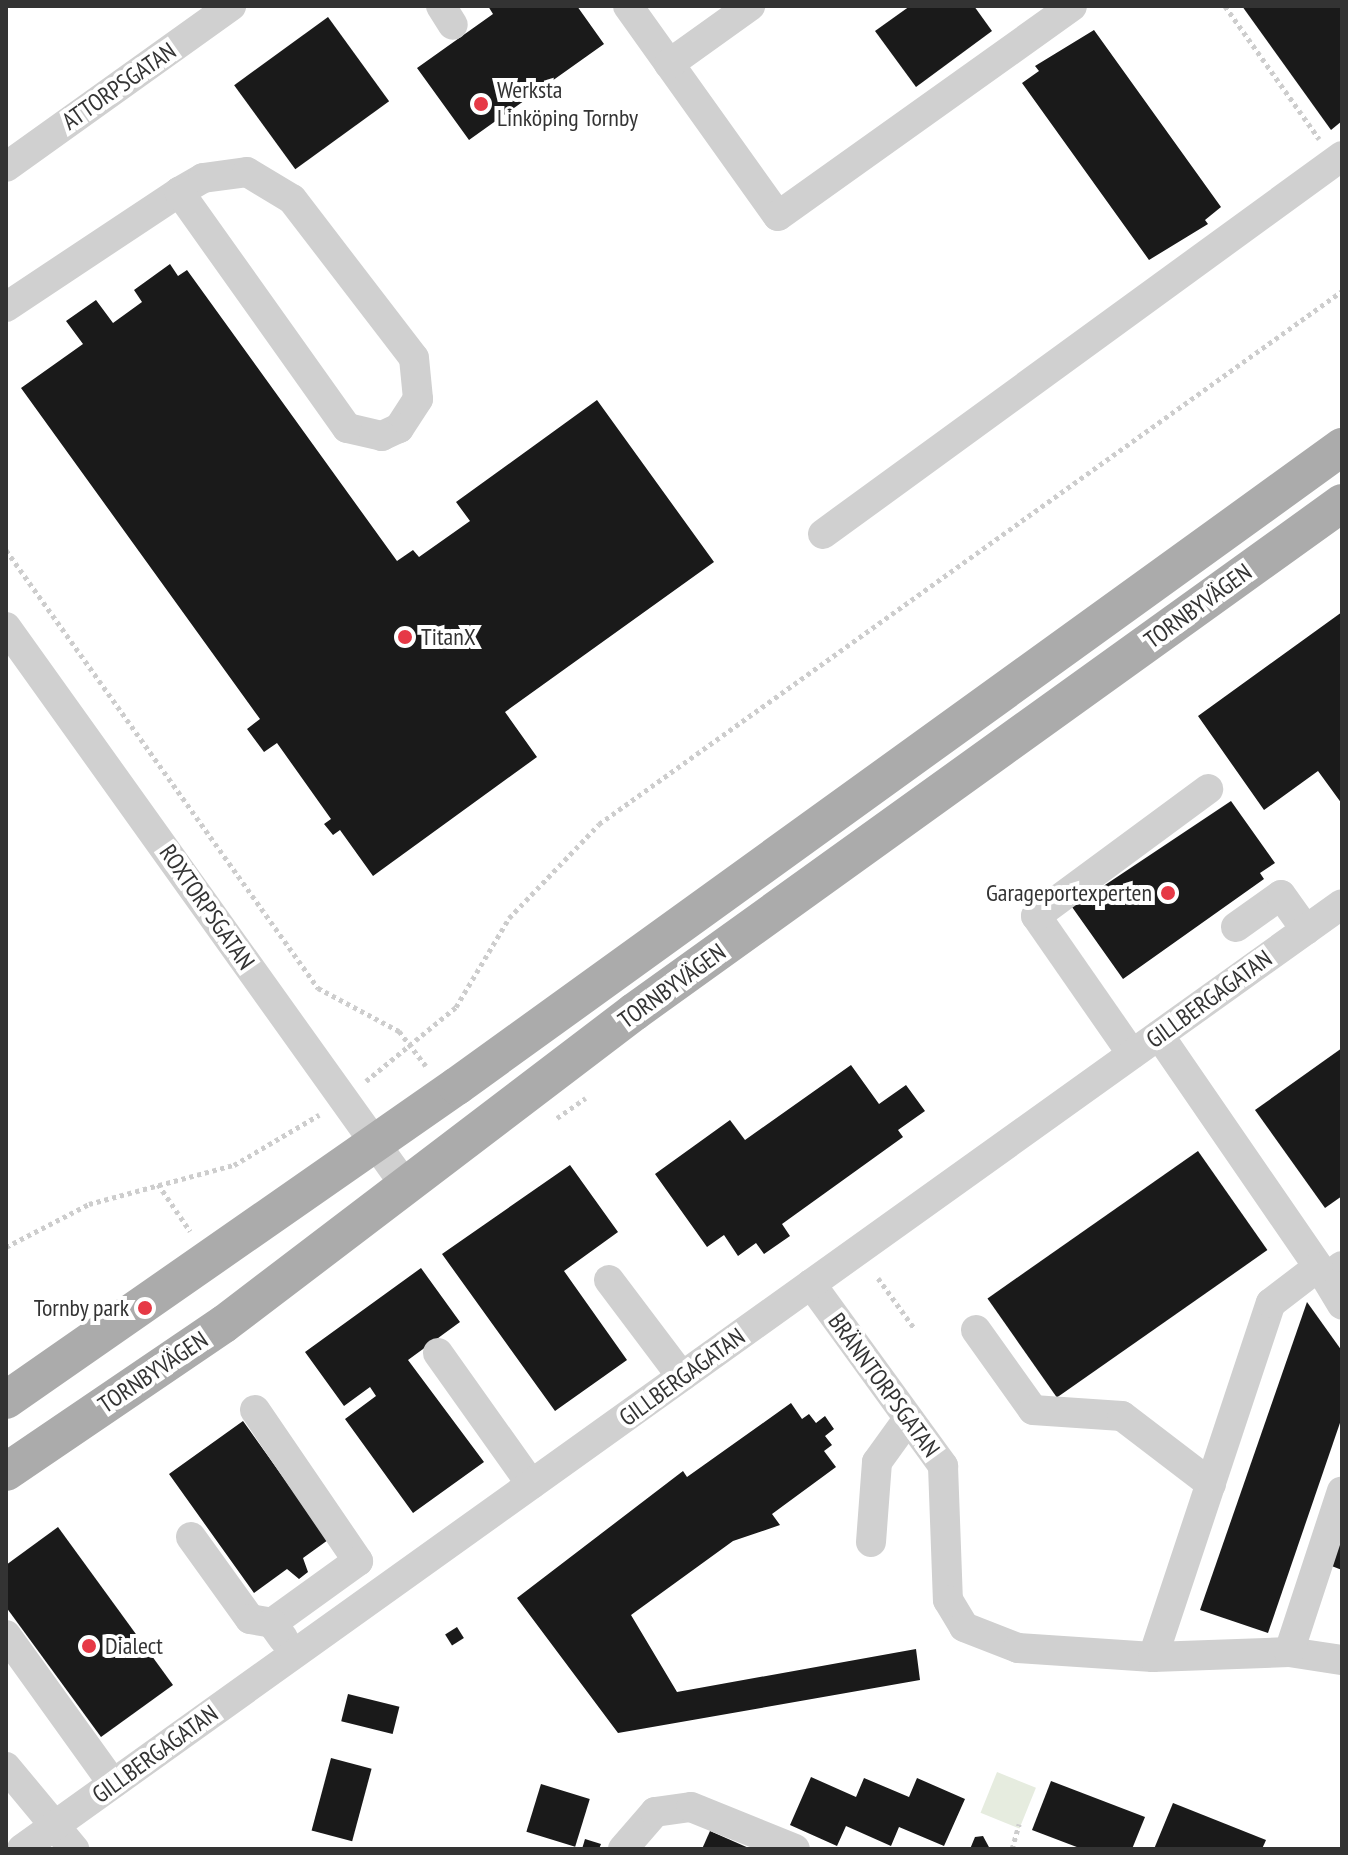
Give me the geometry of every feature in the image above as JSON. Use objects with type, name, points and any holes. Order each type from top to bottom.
[{"type":"main road","name":"TORNBYVÄGEN","points":[[6,1400],[376,1144],[1342,447]]},
{"type":"main road","name":"TORNBYVÄGEN","points":[[6,1472],[407,1188],[634,1012],[1342,503]]},
{"type":"street","name":"ATTORPSGATAN","points":[[6,167],[231,6]]},
{"type":"street","points":[[628,6],[778,216],[1072,6]]},
{"type":"street","points":[[669,64],[750,6]]},
{"type":"street","points":[[823,534],[1339,158]]},
{"type":"street","points":[[6,307],[179,192],[236,171],[292,199],[414,358],[418,399],[399,428],[382,436],[347,428],[179,192]]},
{"type":"street","name":"ROXTORPSGATAN","points":[[6,627],[407,1188]]},
{"type":"street","points":[[1132,1054],[1036,916],[1208,789]]},
{"type":"street","points":[[1236,927],[1281,895],[1306,930]]},
{"type":"street","name":"GILLBERGAGATAN","points":[[22,1849],[1342,904]]},
{"type":"street","points":[[1159,1035],[1329,1270],[1342,1305]]},
{"type":"street","points":[[1153,1657],[1271,1303],[1329,1270]]},
{"type":"street","points":[[609,1280],[682,1377]]},
{"type":"street","name":"BRÄNNTORPSGATAN","points":[[811,1284],[943,1466],[948,1600],[964,1627],[1018,1648],[1153,1657],[1289,1652],[1342,1660]]},
{"type":"street","points":[[976,1330],[1033,1410],[1122,1416],[1211,1484]]},
{"type":"street","points":[[438,1353],[531,1484]]},
{"type":"street","points":[[255,1410],[380,1592]]},
{"type":"street","points":[[871,1542],[877,1462],[908,1419]]},
{"type":"street","points":[[1289,1652],[1342,1491]]},
{"type":"street","points":[[191,1537],[250,1619],[272,1623],[294,1654]]},
{"type":"street","points":[[272,1623],[358,1561]]},
{"type":"street","points":[[6,1635],[113,1784]]},
{"type":"street","points":[[6,1767],[57,1824],[74,1849]]},
{"type":"street","points":[[623,1849],[655,1812],[691,1807],[795,1849]]},
{"type":"path","points":[[1225,6],[1339,158]]},
{"type":"path","points":[[6,1247],[89,1204],[260,1154],[343,1098],[412,1047],[456,1007],[538,881],[599,824],[1342,291]]},
{"type":"path","points":[[6,550],[318,988],[335,1003],[399,1031],[412,1047]]},
{"type":"path","points":[[158,1184],[191,1232]]},
{"type":"path","points":[[878,1278],[914,1328]]},
{"type":"path","points":[[1012,1849],[1019,1824]]},
{"type":"shaded area","points":[[997,1772],[1036,1788],[1019,1829],[981,1813]]},
{"type":"building","name":"Werksta Linköping Tornby","points":[[488,6],[577,6],[604,44],[469,140],[417,68],[493,14]]},
{"type":"building","points":[[910,6],[974,6],[992,31],[916,87],[875,31]]},
{"type":"building","points":[[1242,6],[1342,6],[1342,121],[1331,130]]},
{"type":"building","points":[[328,17],[389,101],[295,169],[234,85]]},
{"type":"building","points":[[1094,30],[1221,207],[1205,220],[1208,224],[1149,260],[1022,83],[1039,71],[1035,66]]},
{"type":"building","name":"TitanX","points":[[170,264],[178,276],[187,270],[397,561],[413,550],[419,557],[470,521],[456,502],[597,400],[714,562],[505,712],[537,757],[373,876],[340,830],[333,835],[324,824],[331,819],[277,743],[264,752],[247,729],[260,719],[21,388],[83,344],[66,321],[96,300],[113,323],[142,302],[134,290]]},
{"type":"building","points":[[1342,612],[1342,804],[1318,771],[1264,810],[1198,716]]},
{"type":"building","name":"Garageportexperten","points":[[1231,801],[1275,863],[1260,873],[1264,879],[1123,979],[1072,907]]},
{"type":"building","points":[[1342,1048],[1342,1196],[1325,1208],[1255,1110]]},
{"type":"building","points":[[851,1065],[879,1104],[906,1085],[925,1111],[898,1130],[903,1137],[782,1224],[790,1236],[764,1254],[756,1243],[738,1256],[724,1235],[707,1247],[655,1174],[730,1120],[745,1140]]},
{"type":"building","points":[[1198,1151],[1267,1250],[1057,1398],[987,1298]]},
{"type":"building","points":[[570,1165],[618,1232],[564,1271],[627,1360],[555,1411],[442,1254]]},
{"type":"building","points":[[421,1268],[460,1322],[408,1360],[484,1462],[413,1513],[345,1419],[376,1396],[370,1387],[344,1406],[305,1352]]},
{"type":"building","points":[[1307,1302],[1342,1351],[1342,1417],[1268,1633],[1200,1610]]},
{"type":"building","points":[[791,1403],[802,1419],[809,1414],[816,1423],[825,1416],[834,1429],[825,1436],[832,1445],[824,1451],[836,1467],[772,1514],[780,1525],[733,1541],[631,1615],[677,1692],[916,1649],[920,1680],[618,1733],[517,1598],[683,1471],[687,1477]]},
{"type":"building","points":[[243,1421],[328,1540],[303,1558],[308,1572],[299,1579],[287,1569],[254,1593],[169,1474]]},
{"type":"building","name":"Dialect","points":[[58,1527],[173,1685],[101,1737],[6,1607],[6,1565]]},
{"type":"building","points":[[1342,1528],[1342,1570],[1329,1565]]},
{"type":"building","points":[[457,1627],[464,1638],[452,1645],[445,1634]]},
{"type":"building","points":[[348,1694],[399,1707],[393,1734],[341,1721]]},
{"type":"building","points":[[331,1758],[372,1769],[352,1841],[312,1830]]},
{"type":"building","points":[[811,1777],[856,1797],[864,1778],[909,1797],[917,1778],[965,1799],[944,1846],[899,1827],[891,1846],[846,1826],[837,1846],[790,1825]]},
{"type":"building","points":[[1051,1781],[1145,1817],[1132,1849],[1082,1849],[1032,1830]]},
{"type":"building","points":[[541,1784],[590,1799],[575,1847],[526,1832]]},
{"type":"building","points":[[1173,1803],[1266,1840],[1262,1849],[1154,1849]]},
{"type":"building","points":[[710,1831],[751,1849],[702,1849]]},
{"type":"building","points":[[983,1836],[990,1849],[970,1849],[975,1837]]},
{"type":"building","points":[[585,1839],[601,1844],[599,1849],[582,1849]]},
{"type":"place","name":"Werksta Linköping Tornby","points":[[481,104]]},
{"type":"place","name":"TitanX","points":[[405,637]]},
{"type":"place","name":"Garageportexperten","points":[[1168,893]]},
{"type":"place","name":"Tornby park","points":[[145,1308]]},
{"type":"place","name":"Dialect","points":[[89,1646]]}]
